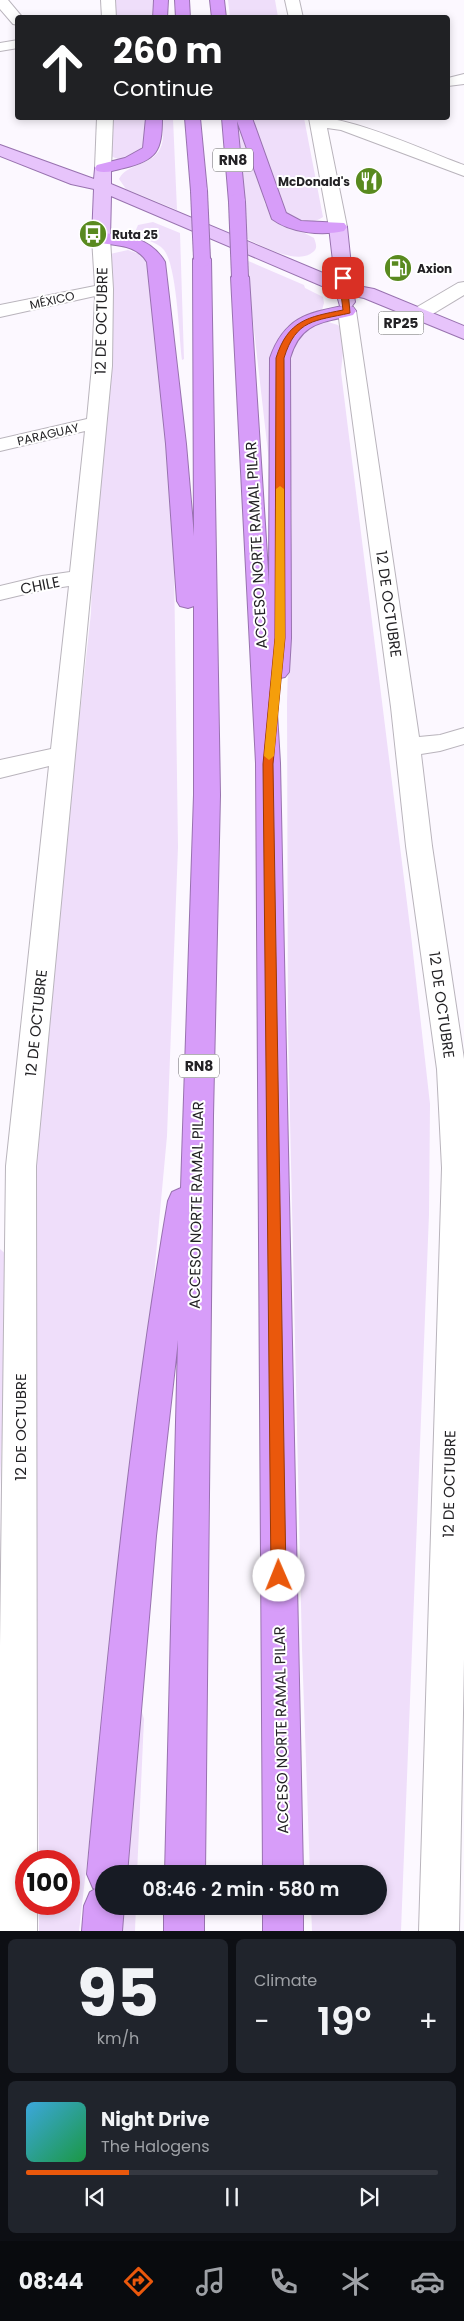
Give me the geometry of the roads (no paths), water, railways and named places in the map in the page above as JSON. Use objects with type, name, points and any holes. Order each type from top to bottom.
[{"type":"highway","points":[[160,15],[161,0]]},
{"type":"highway","points":[[182,0],[183,15]]},
{"type":"highway","points":[[217,0],[219,15]]},
{"type":"highway","points":[[103,168],[137,159],[147,153],[152,146],[154,120]]},
{"type":"highway","name":"ACCESO NORTE RAMAL PILAR","points":[[185,1865],[198,1116],[207,795],[202,259],[199,191],[192,120]]},
{"type":"highway","name":"ACCESO NORTE RAMAL PILAR","points":[[229,120],[237,202],[268,764],[283,1865]]},
{"type":"highway","points":[[245,120],[278,215],[286,222],[301,226],[338,227]]},
{"type":"highway","points":[[110,223],[124,241],[146,250],[154,258],[158,268],[176,444],[195,684],[207,795]]},
{"type":"highway","points":[[268,764],[280,638],[280,358],[285,341],[298,325],[317,318],[346,300]]},
{"type":"highway","points":[[108,1865],[141,1517],[166,1298],[198,1116]]},
{"type":"highway","points":[[102,1931],[103,1915]]},
{"type":"highway","points":[[184,1915],[184,1931]]},
{"type":"highway","points":[[283,1915],[283,1931]]},
{"type":"main road","name":"RP25","points":[[0,138],[86,174],[104,187]]},
{"type":"main road","name":"RP25","points":[[0,150],[77,180],[104,187],[291,266],[346,300],[464,349]]},
{"type":"main road","name":"12 DE OCTUBRE","points":[[103,168],[110,223]]},
{"type":"main road","points":[[110,223],[141,210],[160,210]]},
{"type":"main road","name":"12 DE OCTUBRE","points":[[338,227],[346,300]]},
{"type":"main road","points":[[291,266],[319,260],[342,252]]},
{"type":"main road","name":"RP25","points":[[346,300],[368,293],[464,333]]},
{"type":"street","points":[[0,0],[15,18]]},
{"type":"street","points":[[108,0],[109,15]]},
{"type":"street","points":[[292,0],[295,15]]},
{"type":"street","points":[[0,47],[15,44]]},
{"type":"street","points":[[450,82],[464,79]]},
{"type":"street","name":"12 DE OCTUBRE","points":[[103,168],[105,120]]},
{"type":"street","points":[[317,120],[344,126],[464,171]]},
{"type":"street","name":"12 DE OCTUBRE","points":[[317,120],[338,227]]},
{"type":"street","name":"12 DE OCTUBRE","points":[[17,1931],[18,1784],[10,1579],[10,1220],[21,1166],[64,754],[102,366],[104,289],[110,223]]},
{"type":"street","points":[[419,314],[464,287]]},
{"type":"street","name":"MÉXICO","points":[[0,311],[104,289]]},
{"type":"street","name":"12 DE OCTUBRE","points":[[346,300],[408,747],[418,846],[451,1068],[457,1168],[439,1931]]},
{"type":"street","name":"PARAGUAY","points":[[0,446],[95,423]]},
{"type":"street","name":"CHILE","points":[[0,593],[42,583],[80,578]]},
{"type":"street","points":[[408,747],[440,743],[464,736]]},
{"type":"street","points":[[0,769],[64,754]]},
{"type":"street","points":[[0,1722],[18,1784]]},
{"type":"place","name":"McDonald's","points":[[369,181]]},
{"type":"place","name":"Ruta 25","points":[[93,234]]},
{"type":"place","name":"Axion","points":[[398,268]]}]
